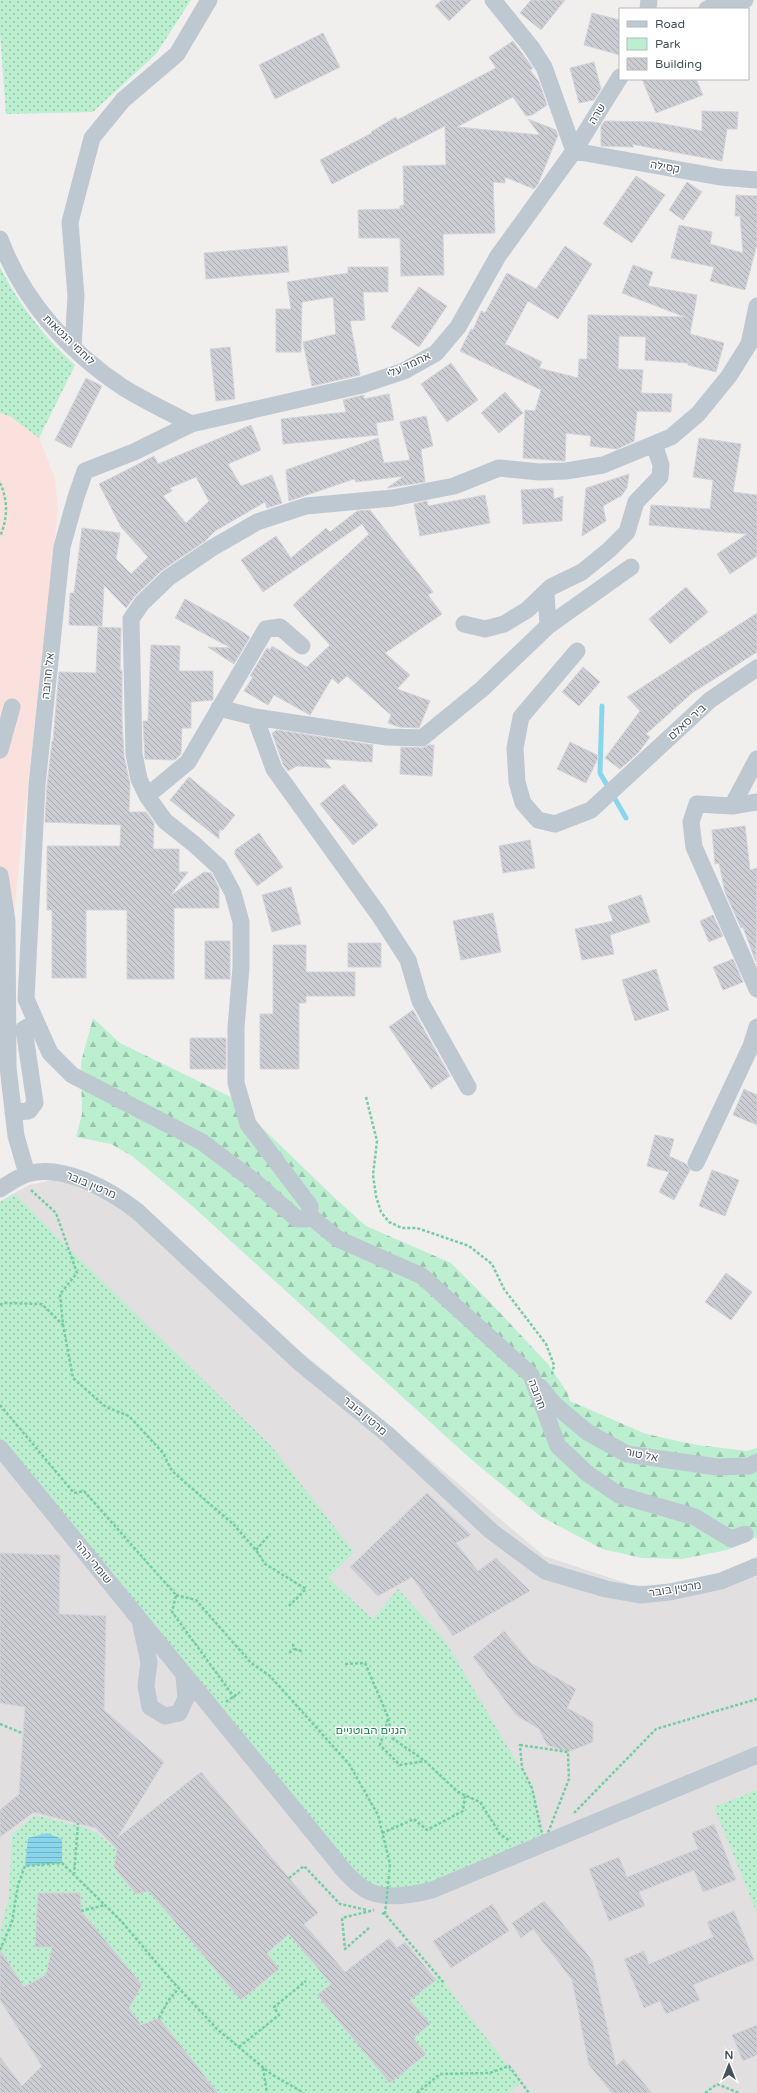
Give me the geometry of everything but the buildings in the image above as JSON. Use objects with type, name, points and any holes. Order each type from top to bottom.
[{"type":"street","points":[[73,347],[76,296],[70,222],[92,138],[123,100],[177,54],[209,0]]},
{"type":"street","points":[[493,0],[531,47],[544,67],[574,151]]},
{"type":"street","points":[[711,8],[745,0]]},
{"type":"street","name":"שרה","points":[[574,151],[619,79]]},
{"type":"street","name":"קסילה","points":[[574,151],[720,177],[757,180]]},
{"type":"street","name":"אחמד עלי","points":[[191,424],[362,385],[404,371],[436,353],[458,327],[498,256],[574,151]]},
{"type":"street","name":"לוחמי הגטאות","points":[[0,239],[8,260],[39,310],[86,360],[124,388],[191,424]]},
{"type":"street","points":[[13,1112],[29,1111],[36,1103],[24,1029],[36,1022],[50,1053],[72,1075],[202,1142],[255,1182],[297,1219],[306,1219],[310,1216],[310,1206],[248,1124],[236,1083],[236,1028],[241,968],[241,922],[233,893],[219,868],[194,844],[165,821],[147,796],[139,779],[134,754],[131,619],[142,603],[168,578],[212,548],[257,522],[306,506],[393,498],[454,486],[499,468],[539,472],[566,471],[603,466],[671,437],[698,414],[730,376],[749,344],[757,306]]},
{"type":"street","name":"אל חרובה","points":[[36,1022],[26,999],[37,786],[62,547],[85,471],[134,452],[191,424]]},
{"type":"street","points":[[464,624],[485,629],[504,624],[527,610],[551,587],[582,572],[609,550],[626,532],[636,502],[660,477],[661,466],[654,444]]},
{"type":"street","points":[[219,708],[255,717],[387,737],[422,738],[482,689],[548,626],[631,567]]},
{"type":"street","points":[[546,592],[548,626]]},
{"type":"street","points":[[147,796],[188,762],[266,629],[280,627],[302,646]]},
{"type":"street","name":"ביר סאלם","points":[[577,651],[521,717],[515,748],[517,782],[523,803],[538,820],[555,824],[591,810],[710,700],[757,668]]},
{"type":"street","points":[[0,750],[12,707]]},
{"type":"street","points":[[255,717],[274,769],[379,915],[408,960],[420,1001],[468,1087]]},
{"type":"street","points":[[732,806],[757,759]]},
{"type":"street","points":[[757,802],[732,806],[698,804],[691,822],[694,847],[757,989]]},
{"type":"street","points":[[0,875],[7,921],[8,1067],[16,1136],[23,1176]]},
{"type":"street","points":[[696,1163],[751,1046],[757,1027]]},
{"type":"street","name":"מרטין בובר","points":[[0,1189],[23,1176],[46,1172],[64,1173],[118,1196],[137,1211],[301,1364],[387,1434],[491,1531],[545,1571],[606,1589],[640,1595],[670,1592],[721,1581],[757,1566]]},
{"type":"street","name":"חרובה","points":[[310,1216],[338,1239],[422,1276],[530,1375],[558,1446],[588,1474],[619,1494],[695,1517],[731,1539],[745,1534]]},
{"type":"street","name":"אל טור","points":[[530,1375],[554,1404],[587,1432],[627,1454],[717,1467],[749,1466],[757,1462]]},
{"type":"street","name":"שומרי ההר","points":[[0,1448],[140,1620],[184,1677],[346,1873],[368,1891],[389,1895],[425,1892],[523,1852],[547,1840],[757,1755]]},
{"type":"street","points":[[140,1620],[149,1662],[146,1686],[150,1707],[165,1716],[179,1713],[186,1698],[184,1677]]},
{"type":"path","points":[[0,483],[4,492],[6,509],[5,526],[0,536]]},
{"type":"path","points":[[366,1097],[377,1141],[373,1175],[376,1196],[381,1212],[389,1222],[402,1228],[417,1228],[469,1246],[492,1264],[504,1289],[546,1344],[554,1365],[547,1396]]},
{"type":"path","points":[[23,1176],[56,1213],[77,1273],[60,1294],[63,1325],[73,1378],[106,1407],[129,1416],[163,1453],[172,1471],[233,1524],[256,1550],[265,1564],[306,1589],[289,1606]]},
{"type":"path","points":[[0,1305],[3,1303],[42,1304],[63,1325]]},
{"type":"path","points":[[0,1405],[74,1493],[84,1491],[176,1595],[196,1600],[251,1663],[270,1676],[349,1764],[378,1815],[390,1864],[386,1914]]},
{"type":"path","points":[[256,1550],[270,1534]]},
{"type":"path","points":[[176,1595],[172,1612],[234,1697]]},
{"type":"path","points":[[293,1644],[294,1649]]},
{"type":"path","points":[[294,1649],[302,1651]]},
{"type":"path","points":[[289,1653],[294,1649]]},
{"type":"path","points":[[345,1664],[365,1663],[388,1717],[392,1738],[425,1761],[458,1792],[480,1802],[500,1834],[523,1852]]},
{"type":"path","points":[[572,1815],[656,1729],[757,1698]]},
{"type":"path","points":[[388,1717],[380,1745],[400,1765],[425,1761]]},
{"type":"path","points":[[0,1724],[22,1733]]},
{"type":"path","points":[[547,1840],[532,1788],[522,1768],[520,1745],[568,1752],[569,1779],[552,1818]]},
{"type":"path","points":[[382,1833],[414,1819],[427,1830],[463,1811],[465,1795]]},
{"type":"path","points":[[74,1875],[78,1823]]},
{"type":"path","points":[[0,1950],[12,1922],[18,1886],[25,1866],[62,1863],[122,1922],[217,2029],[263,2068],[304,2093]]},
{"type":"path","points":[[289,1878],[304,1866],[340,1904],[386,1914],[444,1982]]},
{"type":"path","points":[[81,1911],[105,1905]]},
{"type":"path","points":[[369,1928],[345,1949],[342,1918],[374,1911]]},
{"type":"path","points":[[239,2047],[279,2015],[274,2007],[306,1981]]},
{"type":"path","points":[[159,2018],[168,2001],[179,1988]]},
{"type":"path","points":[[417,2093],[440,2074],[490,2073],[509,2066],[529,2093]]},
{"type":"path","points":[[263,2068],[267,2093]]},
{"type":"path","points":[[705,2093],[717,2084],[739,2093]]},
{"type":"shaded area","points":[[0,267],[12,291],[35,323],[53,345],[75,365],[39,438],[55,478],[58,510],[0,1040]]},
{"type":"shaded area","points":[[58,1179],[112,1201],[320,1367],[544,1556],[632,1585],[685,1587],[730,1582],[757,1576],[757,2093],[0,2093],[0,1201],[29,1185]]},
{"type":"green space","points":[[0,0],[191,0],[156,54],[93,112],[6,114],[0,34]]},
{"type":"green space","points":[[0,267],[15,294],[33,320],[75,365],[39,438],[11,417],[0,413]]},
{"type":"green space","points":[[93,1018],[120,1043],[229,1096],[366,1226],[451,1263],[548,1364],[567,1392],[570,1401],[646,1434],[697,1445],[747,1451],[757,1448],[757,1537],[727,1550],[682,1559],[642,1558],[602,1549],[540,1516],[473,1461],[190,1204],[132,1156],[111,1144],[76,1137],[82,1114],[81,1062]]},
{"type":"green space","name":"הגנים הבוטניים","points":[[15,1194],[272,1447],[354,1552],[328,1578],[373,1619],[398,1589],[445,1641],[532,1788],[544,1843],[425,1892],[368,1891],[0,1442],[0,1202]]},
{"type":"green space","points":[[757,1790],[757,1913],[714,1807]]},
{"type":"green space","points":[[35,1815],[90,1829],[117,1849],[114,1867],[136,1894],[149,1891],[241,2000],[279,1969],[267,1953],[289,1934],[331,1984],[317,1995],[390,2083],[426,2054],[413,2038],[430,2024],[390,1975],[401,1966],[422,1990],[438,1975],[521,2083],[509,2093],[218,2093],[159,2018],[141,2025],[129,2008],[81,1911],[80,1893],[38,1893],[35,1947],[52,1947],[46,1975],[24,1987],[0,1950],[0,1933],[9,1896],[12,1835]]},
{"type":"water","points":[[47,1833],[62,1839],[62,1863],[25,1866],[28,1838]]},
{"type":"waterway","points":[[602,706],[600,773],[626,818]]}]
